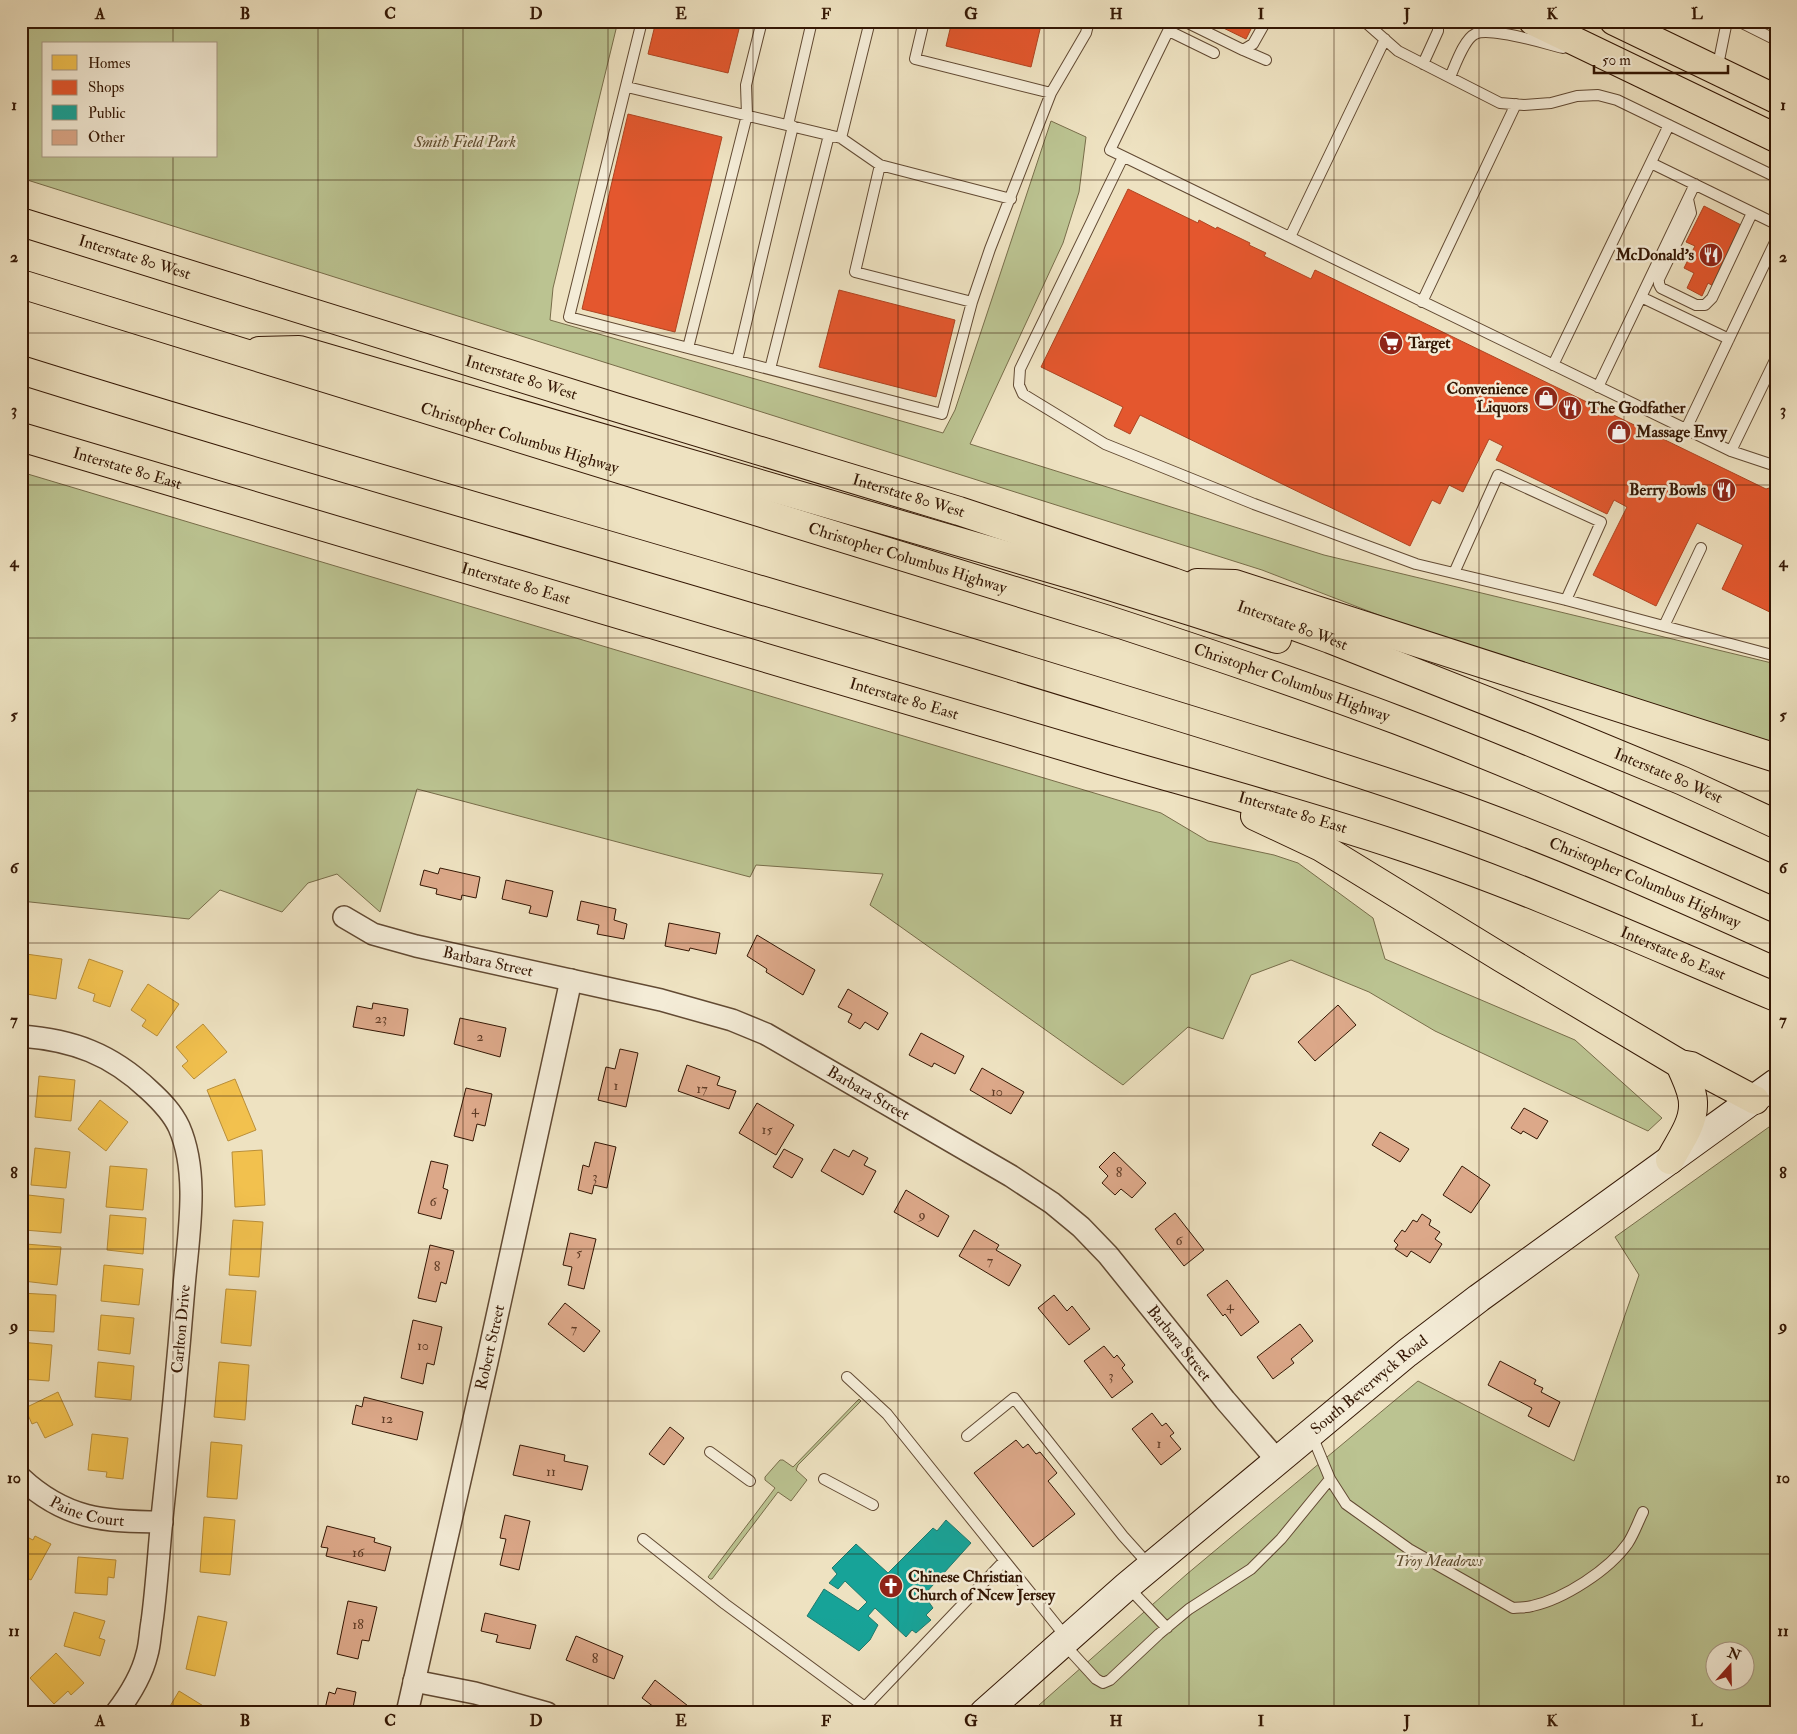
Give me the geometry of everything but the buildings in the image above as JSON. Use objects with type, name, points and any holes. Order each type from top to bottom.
[{"type":"highway","points":[[1533,21],[1776,138]]},
{"type":"highway","points":[[1631,25],[1717,71],[1776,99]]},
{"type":"highway","name":"Interstate 80 West","points":[[21,222],[618,408],[959,511],[1173,582],[1330,639],[1529,717],[1683,781],[1776,824]]},
{"type":"highway","name":"Christopher Columbus Highway","points":[[21,284],[1105,619],[1252,668],[1398,721],[1530,773],[1776,881]]},
{"type":"highway","points":[[236,351],[299,350],[831,504],[1194,612],[1297,646],[1541,736],[1776,829]]},
{"type":"highway","name":"Christopher Columbus Highway","points":[[21,370],[349,470],[827,609],[1311,758],[1427,796],[1519,830],[1655,885],[1776,940]]},
{"type":"highway","name":"Interstate 80 East","points":[[21,438],[1181,781],[1270,805],[1401,846],[1511,886],[1776,997]]},
{"type":"highway","points":[[1173,582],[1235,584],[1776,758]]},
{"type":"highway","points":[[1181,781],[1321,847],[1680,1064],[1691,1066],[1755,1100]]},
{"type":"highway","points":[[1670,1160],[1691,1118],[1694,1106],[1680,1064]]},
{"type":"main road","name":"South Beverwyck Road","points":[[984,1713],[1127,1586],[1407,1353],[1479,1298],[1776,1083]]},
{"type":"street","name":"Barbara Street","points":[[344,917],[373,934],[416,946],[693,1008],[732,1020],[766,1034],[1011,1176],[1052,1204],[1081,1227],[1108,1255],[1225,1400],[1277,1460]]},
{"type":"street","name":"Robert Street","points":[[407,1713],[571,980]]},
{"type":"street","name":"Carlton Drive","points":[[21,1036],[51,1038],[99,1054],[119,1065],[138,1080],[165,1105],[178,1125],[187,1148],[191,1172],[190,1220],[154,1606],[147,1655],[127,1699],[116,1713]]},
{"type":"street","name":"Paine Court","points":[[21,1478],[51,1501],[96,1519],[120,1522],[162,1522]]},
{"type":"street","points":[[414,1681],[475,1693],[547,1713]]},
{"type":"lane","points":[[642,21],[569,317],[942,414],[972,302],[990,249],[1051,93],[1086,33],[1089,21]]},
{"type":"lane","points":[[688,348],[747,115],[746,86],[762,21]]},
{"type":"lane","points":[[737,360],[812,21]]},
{"type":"lane","points":[[841,138],[870,21]]},
{"type":"lane","points":[[924,21],[914,59],[1051,93]]},
{"type":"lane","points":[[1173,21],[1110,150],[1731,451],[1776,466]]},
{"type":"lane","points":[[1184,21],[1266,60]]},
{"type":"lane","points":[[1243,50],[1252,44],[1266,21]]},
{"type":"lane","points":[[1364,21],[1398,51],[1500,103],[1524,105],[1551,103],[1577,96],[1598,95],[1617,100],[1776,177]]},
{"type":"lane","points":[[1423,64],[1438,31],[1438,21]]},
{"type":"lane","points":[[1717,71],[1727,21]]},
{"type":"lane","points":[[1738,21],[1776,40]]},
{"type":"lane","points":[[1168,31],[1214,53]]},
{"type":"lane","points":[[1450,77],[1467,40],[1476,33],[1491,32],[1526,38],[1622,65]]},
{"type":"lane","points":[[1290,237],[1385,40]]},
{"type":"lane","points":[[627,86],[841,138],[880,165],[1011,199]]},
{"type":"lane","points":[[1422,302],[1516,104]]},
{"type":"lane","points":[[1553,365],[1669,125]]},
{"type":"lane","points":[[770,369],[830,135]]},
{"type":"lane","points":[[1123,157],[1020,369],[1019,385],[1023,394],[1105,444],[1254,504],[1416,564],[1566,600],[1776,656]]},
{"type":"lane","points":[[1651,163],[1776,224]]},
{"type":"lane","points":[[880,165],[855,272],[972,302]]},
{"type":"lane","points":[[1598,387],[1695,184]]},
{"type":"lane","points":[[1688,199],[1691,213],[1659,279],[1659,284],[1661,288],[1696,305],[1705,305],[1712,298],[1752,213]]},
{"type":"lane","points":[[1686,429],[1776,240]]},
{"type":"lane","points":[[1641,298],[1728,339]]},
{"type":"lane","points":[[1731,451],[1776,358]]},
{"type":"lane","points":[[1454,574],[1498,475],[1601,522],[1566,600]]},
{"type":"lane","points":[[1664,626],[1701,548]]},
{"type":"lane","points":[[847,1377],[887,1414],[1064,1640],[1096,1679],[1103,1682],[1110,1680],[1189,1609],[1251,1569],[1281,1539],[1330,1479]]},
{"type":"lane","points":[[966,1436],[1014,1398],[1123,1536],[1151,1566]]},
{"type":"lane","points":[[1311,1432],[1330,1479],[1346,1504],[1409,1549],[1513,1608],[1532,1607],[1562,1595],[1593,1576],[1612,1561],[1628,1543],[1644,1512]]},
{"type":"lane","points":[[710,1452],[750,1481]]},
{"type":"lane","points":[[824,1479],[873,1505]]},
{"type":"lane","points":[[643,1540],[869,1710],[1004,1561]]},
{"type":"lane","points":[[1127,1586],[1167,1628]]},
{"type":"green space","name":"Smith Field Park","points":[[21,21],[618,21],[553,288],[550,320],[943,433],[955,410],[1051,121],[1086,137],[1079,192],[1063,243],[970,444],[1324,555],[1776,664],[1776,746],[1477,653],[1262,570],[21,178]]},
{"type":"green space","points":[[21,472],[1161,813],[1208,841],[1274,855],[1298,863],[1373,918],[1385,959],[1575,1040],[1662,1118],[1648,1131],[1435,1031],[1369,992],[1291,960],[1251,975],[1223,1039],[1188,1027],[1123,1085],[870,905],[883,874],[756,865],[750,877],[417,789],[380,912],[337,874],[308,883],[282,912],[220,890],[189,919],[21,901]]},
{"type":"green space","name":"Troy Meadows","points":[[1776,1122],[1776,1713],[1030,1713],[1187,1574],[1418,1381],[1574,1461],[1639,1275],[1615,1237]]},
{"type":"green space","points":[[859,1399],[861,1401],[798,1465],[796,1470],[807,1480],[791,1501],[778,1492],[712,1579],[710,1579],[708,1577],[775,1488],[765,1480],[765,1477],[780,1460],[793,1467]]},
{"type":"place","name":"McDonald's","points":[[1711,255]]},
{"type":"place","name":"Target","points":[[1391,343]]},
{"type":"place","name":"Convenience Liquors","points":[[1546,398]]},
{"type":"place","name":"The Godfather","points":[[1570,408]]},
{"type":"place","name":"Massage Envy","points":[[1619,432]]},
{"type":"place","name":"Berry Bowls","points":[[1724,490]]},
{"type":"place","name":"Chinese Christian Church of Ncew Jersey","points":[[891,1586]]}]
